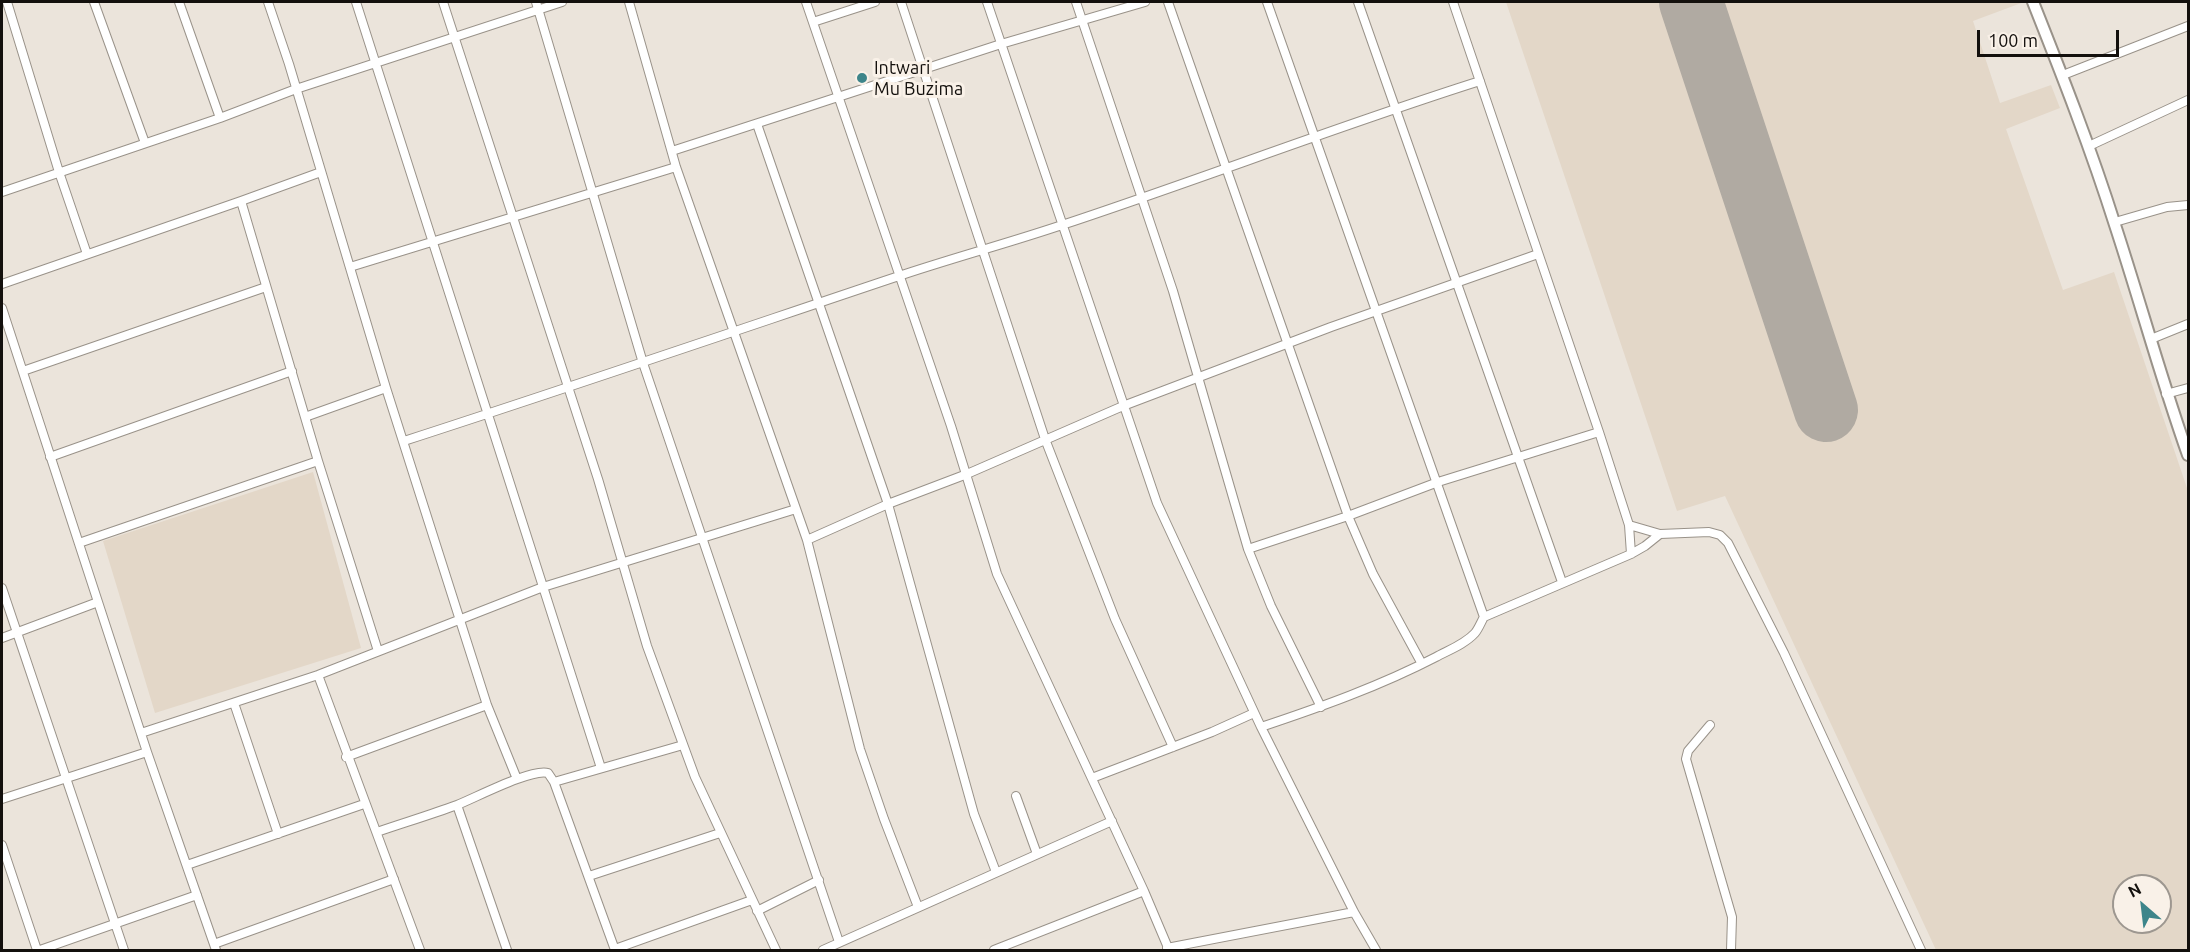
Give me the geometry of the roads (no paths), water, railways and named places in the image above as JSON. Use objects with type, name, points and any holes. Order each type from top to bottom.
[{"type":"street","points":[[4,2],[87,254]]},
{"type":"street","points":[[94,2],[145,143]]},
{"type":"street","points":[[179,2],[220,118]]},
{"type":"street","points":[[268,2],[386,388],[488,705],[517,779]]},
{"type":"street","points":[[356,2],[601,768]]},
{"type":"street","points":[[443,2],[568,388],[647,646],[683,745],[720,833],[776,951]]},
{"type":"street","points":[[2,192],[220,118],[296,89],[455,38],[537,6],[562,2]]},
{"type":"street","points":[[629,2],[676,167],[807,540],[860,749],[918,907]]},
{"type":"street","points":[[806,2],[967,474],[997,574],[1144,891],[1168,949],[1354,912]]},
{"type":"street","points":[[813,22],[875,2]]},
{"type":"street","points":[[901,2],[1045,439],[1115,619],[1173,747]]},
{"type":"street","points":[[987,2],[1157,503],[1254,713],[1376,951]]},
{"type":"street","points":[[1076,2],[1143,197],[1248,549],[1271,606],[1322,707]]},
{"type":"street","points":[[672,151],[1001,44],[1145,2]]},
{"type":"street","points":[[1168,2],[1348,516],[1373,574],[1422,664]]},
{"type":"street","points":[[1267,2],[1484,617]]},
{"type":"street","points":[[1358,2],[1562,582]]},
{"type":"street","points":[[1453,2],[1629,525],[1631,554]]},
{"type":"street","points":[[2035,2],[2115,222],[2166,394],[2188,455]]},
{"type":"street","points":[[537,6],[643,363],[839,942]]},
{"type":"street","points":[[2063,75],[2188,26]]},
{"type":"street","points":[[404,441],[898,276],[1062,225],[1224,167],[1316,138],[1394,108],[1480,81]]},
{"type":"street","points":[[2089,146],[2188,100]]},
{"type":"street","points":[[757,123],[888,504],[974,814],[996,872]]},
{"type":"street","points":[[350,267],[676,167]]},
{"type":"street","points":[[2,284],[321,172]]},
{"type":"street","points":[[241,201],[318,461],[378,651]]},
{"type":"street","points":[[2115,222],[2167,207],[2188,206]]},
{"type":"street","points":[[807,540],[1123,406],[1376,311],[1538,254]]},
{"type":"street","points":[[23,371],[266,287]]},
{"type":"street","points":[[2,308],[147,752],[215,947],[394,879]]},
{"type":"street","points":[[2151,339],[2188,324]]},
{"type":"street","points":[[50,457],[292,371]]},
{"type":"street","points":[[305,417],[386,388]]},
{"type":"street","points":[[2166,394],[2188,388]]},
{"type":"street","points":[[1248,549],[1348,516],[1438,482],[1599,432]]},
{"type":"street","points":[[78,543],[318,461]]},
{"type":"street","points":[[141,733],[318,675],[543,587],[796,509]]},
{"type":"street","points":[[1629,525],[1660,534],[1708,532],[1720,535],[1728,543],[1784,653],[1921,951]]},
{"type":"street","points":[[1261,727],[1322,707],[1422,664],[1465,641],[1476,632],[1484,617],[1631,554],[1660,534]]},
{"type":"street","points":[[2,588],[124,951]]},
{"type":"street","points":[[2,638],[98,602]]},
{"type":"street","points":[[318,675],[346,757],[377,832],[420,951]]},
{"type":"street","points":[[234,704],[278,834]]},
{"type":"street","points":[[346,757],[488,705]]},
{"type":"street","points":[[1092,778],[1254,713]]},
{"type":"street","points":[[1710,725],[1688,751],[1686,759],[1732,917],[1731,951]]},
{"type":"street","points":[[554,782],[683,745]]},
{"type":"street","points":[[2,799],[147,752]]},
{"type":"street","points":[[377,832],[457,805],[517,779],[543,771],[548,773],[554,782],[615,950],[753,900]]},
{"type":"street","points":[[1016,796],[1037,855]]},
{"type":"street","points":[[187,865],[364,804]]},
{"type":"street","points":[[457,805],[507,951]]},
{"type":"street","points":[[823,951],[1112,821]]},
{"type":"street","points":[[589,876],[720,833]]},
{"type":"street","points":[[2,845],[39,951],[197,895]]},
{"type":"street","points":[[757,911],[819,880]]},
{"type":"street","points":[[994,951],[1144,891]]},
{"type":"place","name":"Intwari Mu Buzima","points":[[862,78]]}]
